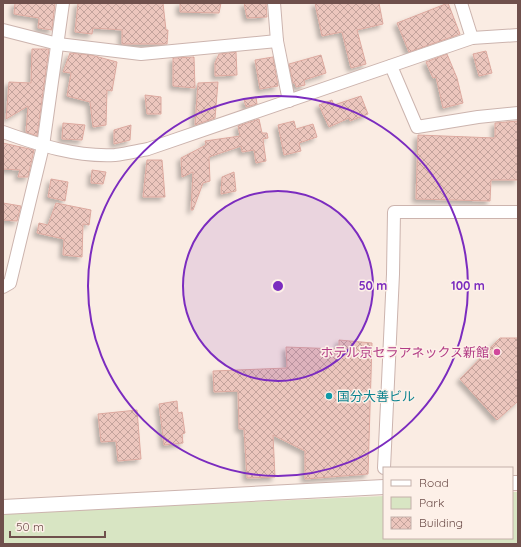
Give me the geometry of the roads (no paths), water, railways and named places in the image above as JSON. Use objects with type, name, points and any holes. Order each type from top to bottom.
[{"type":"street","points":[[3,287],[10,283],[43,146],[63,3]]},
{"type":"street","points":[[274,3],[277,41],[289,101]]},
{"type":"street","points":[[460,3],[472,38]]},
{"type":"street","points":[[3,30],[58,44],[141,54],[277,41]]},
{"type":"street","points":[[3,132],[43,146],[93,155],[116,155],[148,149],[472,38],[518,35]]},
{"type":"street","points":[[391,66],[417,127],[478,117],[518,113]]},
{"type":"street","points":[[384,467],[393,274],[394,212],[518,212]]},
{"type":"street","points":[[3,507],[383,483]]},
{"type":"place","name":"ホテル京セラアネックス新館","points":[[497,352]]},
{"type":"place","name":"国分大善ビル","points":[[329,396]]}]
